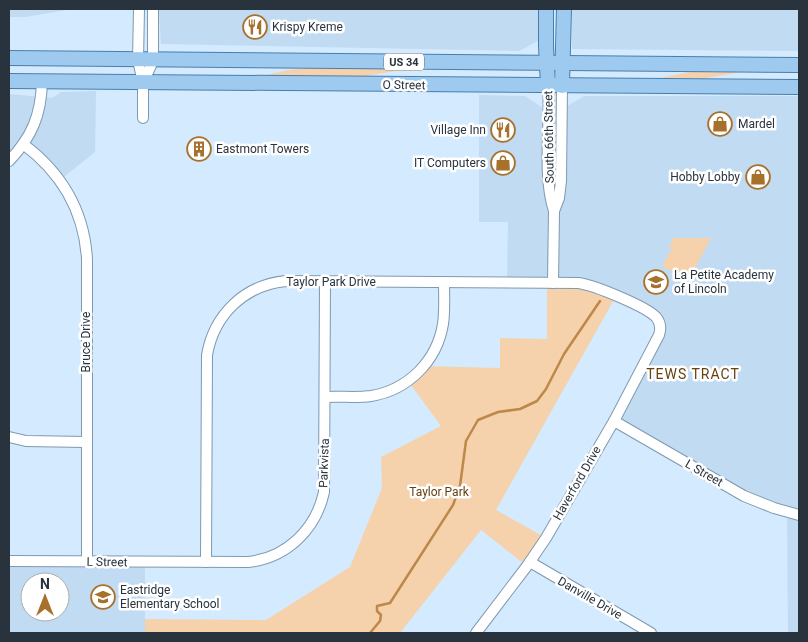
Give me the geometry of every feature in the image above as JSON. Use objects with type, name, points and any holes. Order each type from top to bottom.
[{"type":"main road","name":"South 66th Street","points":[[546,9],[547,63],[555,86]]},
{"type":"main road","points":[[555,86],[563,63],[564,9]]},
{"type":"main road","name":"O Street","points":[[9,58],[799,64]]},
{"type":"main road","name":"O Street","points":[[9,82],[799,87]]},
{"type":"street","points":[[139,9],[146,60]]},
{"type":"street","points":[[143,118],[143,83],[153,9]]},
{"type":"street","points":[[9,161],[23,144],[37,118],[42,82]]},
{"type":"street","name":"South 66th Street","points":[[553,283],[554,211],[550,197],[555,86]]},
{"type":"street","name":"Bruce Drive","points":[[23,144],[45,162],[60,180],[75,206],[83,232],[87,259],[87,561]]},
{"type":"street","name":"Taylor Park Drive","points":[[206,562],[206,362],[208,349],[213,331],[231,306],[245,294],[256,288],[279,282],[325,281],[578,283],[595,286],[651,314],[660,323]]},
{"type":"street","name":"Parkvista","points":[[206,562],[248,562],[271,557],[289,547],[308,528],[318,510],[324,492],[325,281]]},
{"type":"street","points":[[325,397],[380,394],[396,388],[419,372],[433,354],[440,336],[444,316],[444,282]]},
{"type":"street","name":"Haverford Drive","points":[[476,633],[530,562],[614,421],[659,336],[660,323]]},
{"type":"street","name":"L Street","points":[[614,421],[744,496],[774,508],[799,515]]},
{"type":"street","points":[[9,437],[26,442],[86,442]]},
{"type":"street","name":"L Street","points":[[9,561],[206,562]]},
{"type":"street","name":"Danville Drive","points":[[530,562],[651,633]]},
{"type":"shaded area","points":[[9,9],[73,9],[25,17],[9,17]]},
{"type":"shaded area","points":[[159,9],[538,9],[538,41],[519,51],[161,44]]},
{"type":"shaded area","points":[[572,9],[799,9],[799,51],[572,49]]},
{"type":"shaded area","points":[[96,91],[95,152],[60,180],[23,144],[9,161],[9,94],[52,98],[61,92]]},
{"type":"shaded area","points":[[479,95],[525,96],[549,112],[554,210],[562,109],[584,96],[799,96],[799,633],[788,633],[787,512],[765,505],[614,421],[660,323],[616,296],[507,283],[508,222],[479,222]]},
{"type":"shaded area","name":"Eastridge Elementary School","points":[[9,561],[145,562],[145,633],[9,633]]},
{"type":"green space","points":[[309,68],[409,69],[364,76],[263,76],[288,70]]},
{"type":"green space","points":[[694,71],[746,71],[707,78],[660,78]]},
{"type":"green space","points":[[673,238],[711,238],[689,280],[662,266],[672,248],[669,247]]},
{"type":"green space","name":"Taylor Park","points":[[547,283],[578,283],[616,296],[496,510],[546,538],[527,566],[481,530],[400,633],[145,633],[145,619],[266,620],[350,567],[382,488],[381,457],[441,426],[408,381],[424,366],[500,368],[500,338],[547,339]]},
{"type":"waterway","points":[[370,633],[380,621],[381,615],[377,611],[377,606],[390,603],[453,505],[460,486],[466,441],[478,420],[498,412],[520,409],[537,401],[546,389],[564,354],[600,301]]},
{"type":"place","name":"Krispy Kreme","points":[[255,27]]},
{"type":"place","name":"Mardel","points":[[720,124]]},
{"type":"place","name":"Village Inn","points":[[503,130]]},
{"type":"place","name":"Eastmont Towers","points":[[199,149]]},
{"type":"place","name":"IT Computers","points":[[503,163]]},
{"type":"place","name":"Hobby Lobby","points":[[758,177]]},
{"type":"place","name":"La Petite Academy of Lincoln","points":[[656,282]]},
{"type":"place","name":"Eastridge Elementary School","points":[[103,597]]},
{"type":"district","name":"TEWS TRACT","points":[[693,374]]}]
